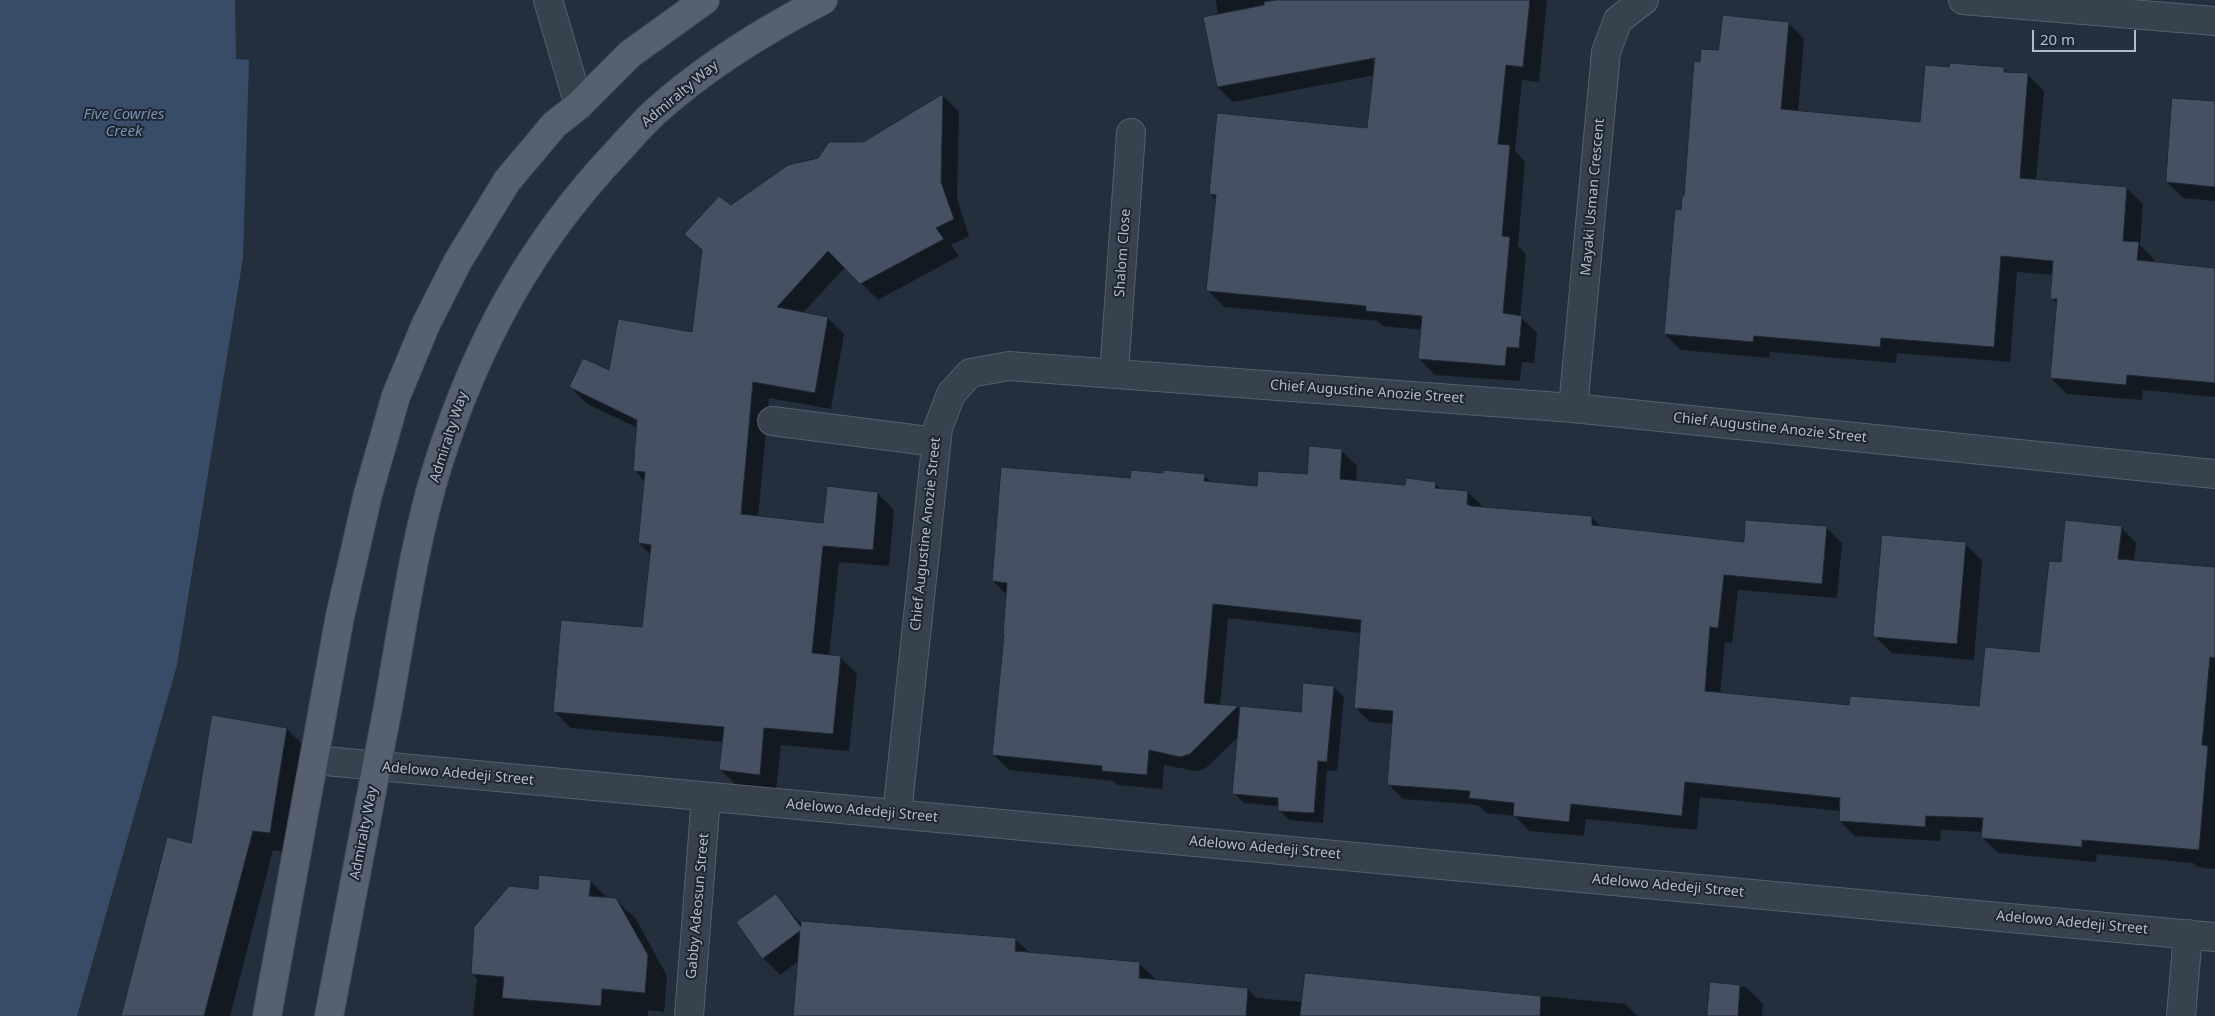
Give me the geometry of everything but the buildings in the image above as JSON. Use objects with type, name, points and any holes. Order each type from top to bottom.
[{"type":"main road","points":[[267,1016],[340,616],[368,494],[396,396],[426,324],[458,260],[502,189],[554,125],[579,104],[630,54],[705,0]]},
{"type":"main road","name":"Admiralty Way","points":[[329,1016],[414,564],[436,471],[460,398],[498,316],[539,248],[591,179],[654,113],[720,61],[784,20],[823,0]]},
{"type":"street","points":[[548,0],[579,104]]},
{"type":"street","name":"Mayaki Usman Crescent","points":[[1573,408],[1606,52],[1618,20],[1644,0]]},
{"type":"street","points":[[1963,0],[2215,21]]},
{"type":"street","name":"Shalom Close","points":[[1114,372],[1131,133]]},
{"type":"street","name":"Chief Augustine Anozie Street","points":[[897,814],[938,428],[952,394],[970,372],[1009,366],[1114,372],[1573,408],[2215,474]]},
{"type":"street","points":[[772,421],[936,442]]},
{"type":"street","name":"Adelowo Adedeji Street","points":[[315,760],[2215,936]]},
{"type":"street","name":"Gabby Adeosun Street","points":[[689,1016],[706,797]]},
{"type":"street","points":[[2181,1016],[2188,934]]},
{"type":"water","name":"Five Cowries Creek","points":[[0,0],[235,0],[236,59],[249,60],[243,258],[177,665],[77,1016],[0,1016]]}]
